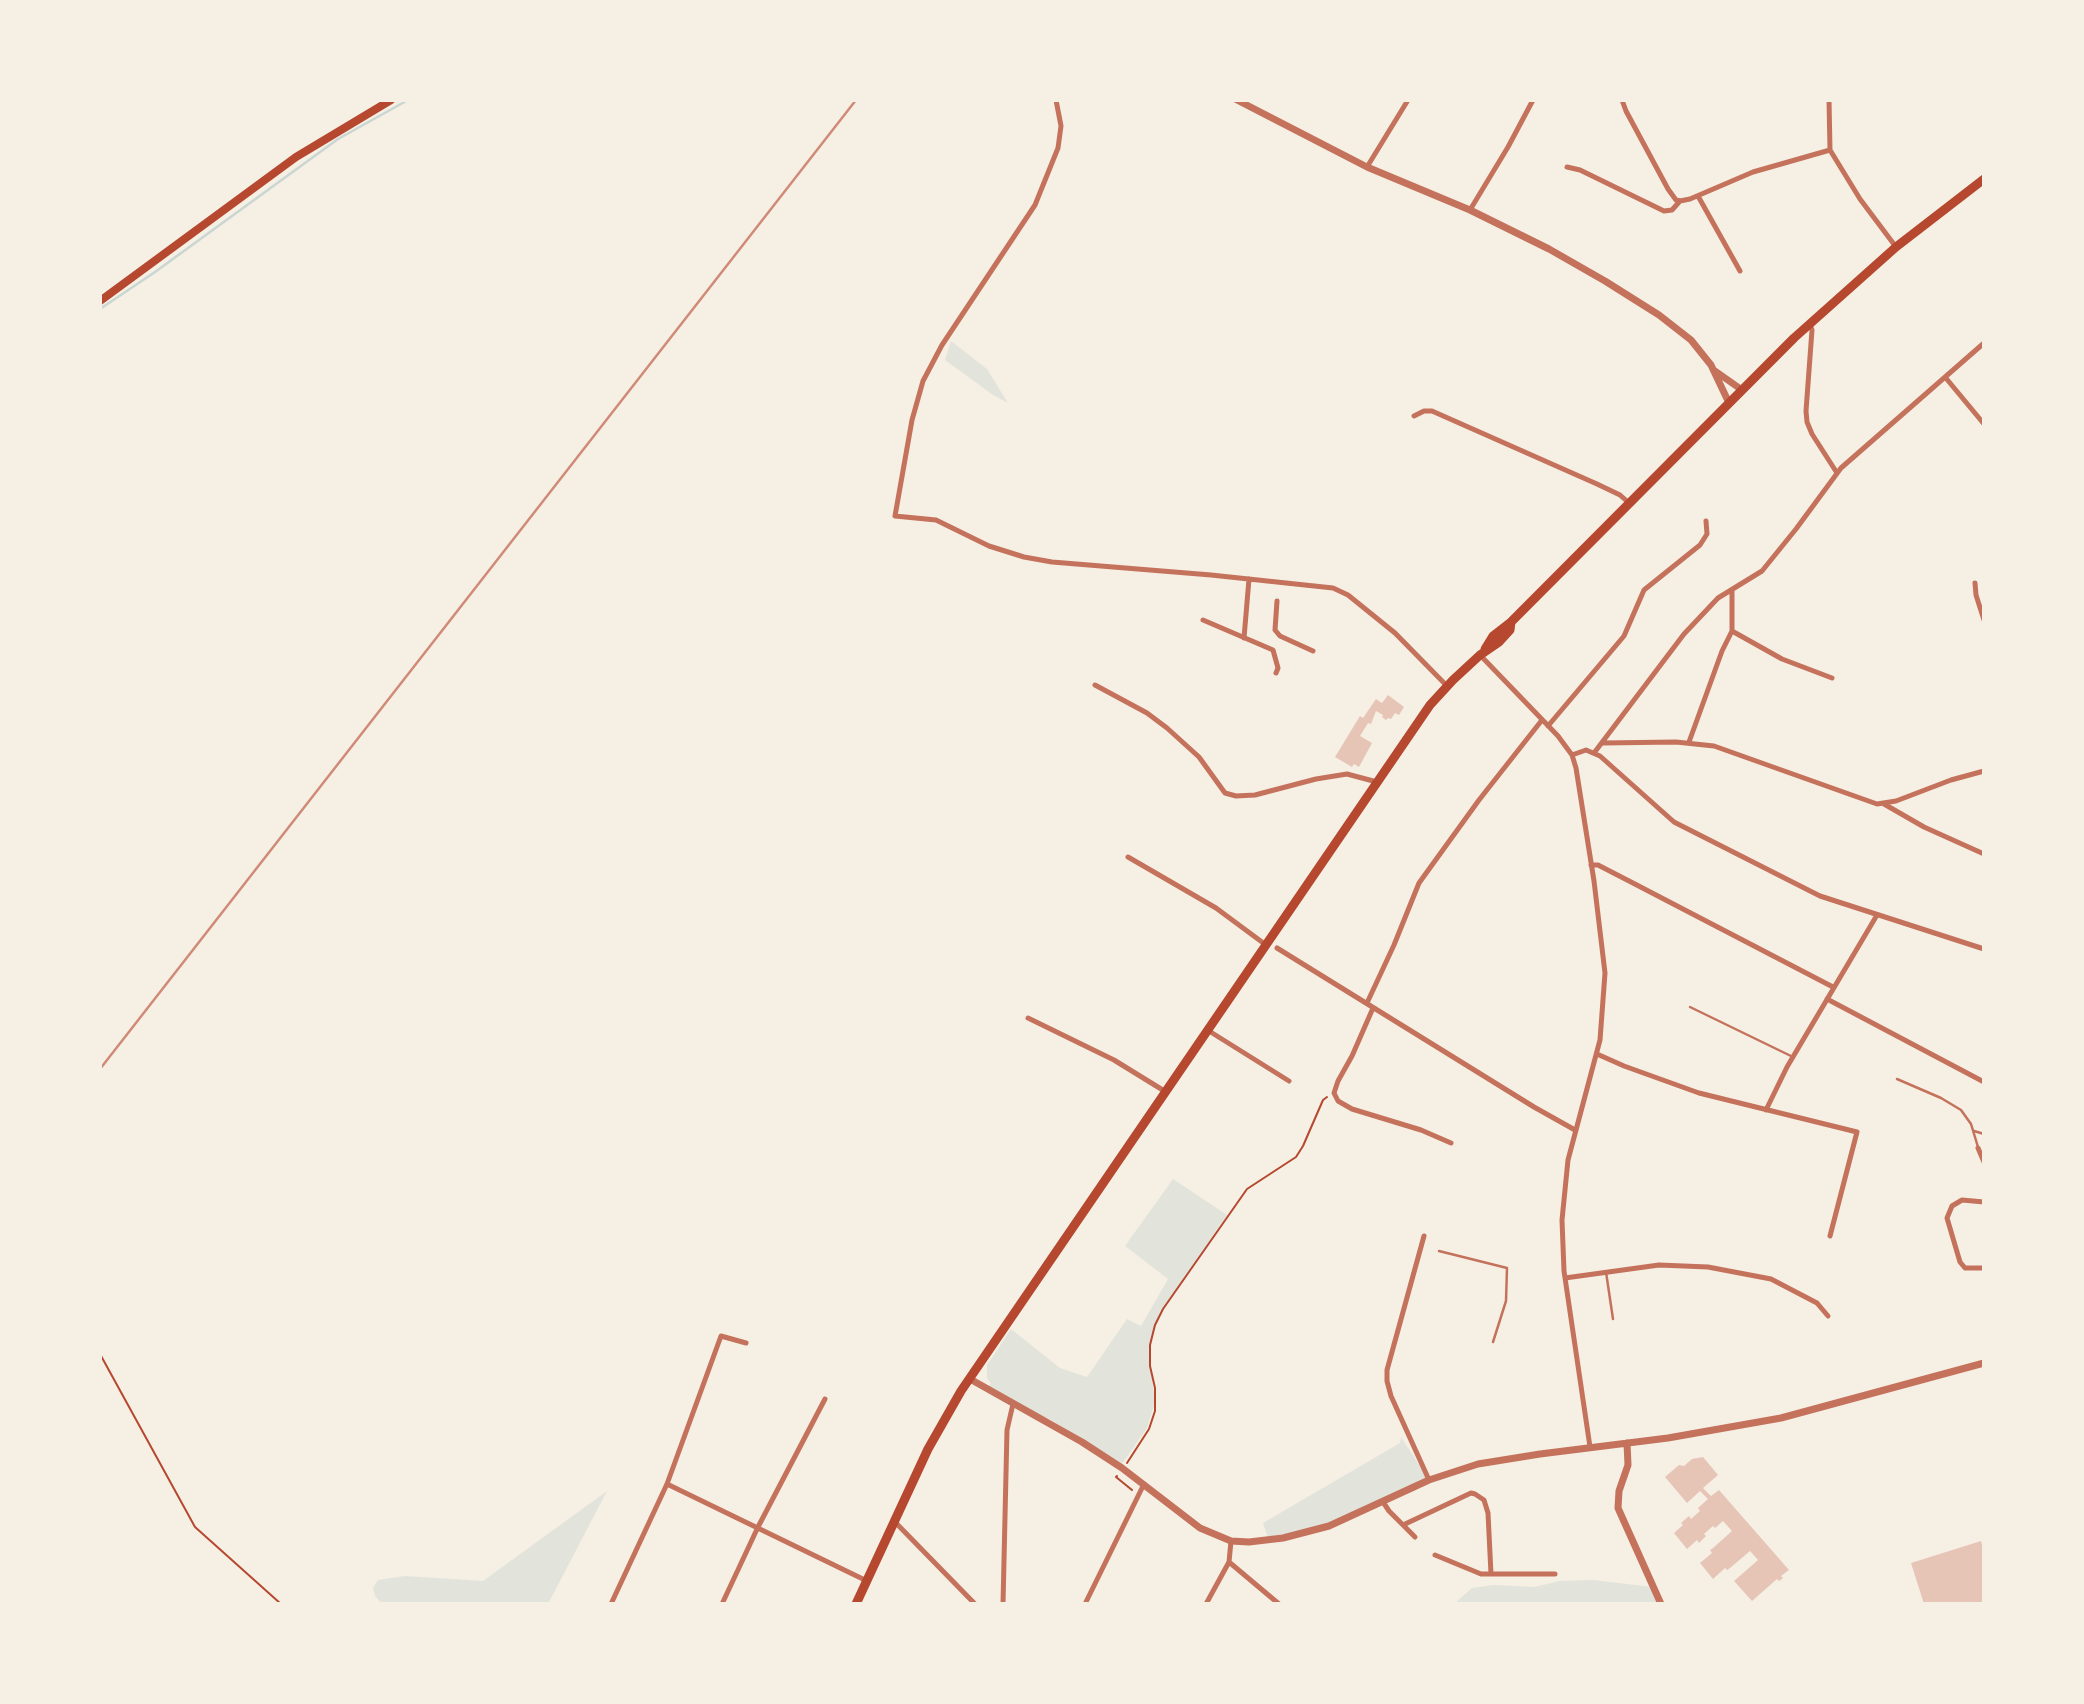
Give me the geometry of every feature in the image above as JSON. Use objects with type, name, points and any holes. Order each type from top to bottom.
[{"type":"main road","points":[[100,301],[296,157],[391,100]]},
{"type":"main road","points":[[856,1604],[928,1449],[970,1379],[1430,705],[1481,654],[1493,636],[1511,622],[1810,324],[1896,247],[1984,179]]},
{"type":"street","points":[[1056,100],[1061,126],[1058,148],[1034,205],[942,345],[923,382],[912,420],[895,516],[936,520],[989,546],[1052,562],[1333,588],[1342,591],[1395,633],[1447,686]]},
{"type":"street","points":[[1237,100],[1254,104],[1367,167],[1470,210],[1582,267],[1659,315],[1691,340],[1714,370],[1729,403]]},
{"type":"street","points":[[1367,167],[1408,100]]},
{"type":"street","points":[[1470,210],[1533,100]]},
{"type":"street","points":[[1622,100],[1668,189],[1676,200],[1680,201]]},
{"type":"street","points":[[1829,100],[1830,150],[1845,176],[1896,247]]},
{"type":"street","points":[[1567,167],[1580,170],[1664,211],[1672,210],[1680,201],[1753,172],[1830,150]]},
{"type":"street","points":[[1698,196],[1741,271]]},
{"type":"street","points":[[1810,324],[1812,339],[1807,422],[1838,473]]},
{"type":"street","points":[[1594,752],[1684,634],[1718,598],[1762,571],[1838,473],[1984,343]]},
{"type":"street","points":[[1714,370],[1742,390]]},
{"type":"street","points":[[1945,377],[1984,424]]},
{"type":"street","points":[[1414,416],[1423,411],[1433,411],[1597,484],[1620,495],[1629,503]]},
{"type":"street","points":[[1548,726],[1623,636],[1644,590],[1700,545],[1707,534],[1706,521]]},
{"type":"street","points":[[1244,638],[1250,579]]},
{"type":"street","points":[[1975,583],[1984,620]]},
{"type":"street","points":[[1689,742],[1722,651],[1732,631],[1732,590]]},
{"type":"street","points":[[1277,601],[1275,630],[1279,636],[1312,651]]},
{"type":"street","points":[[1203,620],[1273,650],[1278,668],[1276,673]]},
{"type":"street","points":[[1732,631],[1782,659],[1832,678]]},
{"type":"street","points":[[1481,654],[1572,754],[1603,944],[1603,1018],[1597,1054],[1575,1130],[1563,1194],[1565,1278],[1590,1447]]},
{"type":"street","points":[[1095,685],[1147,713],[1167,728],[1199,757],[1225,793],[1236,796],[1255,795],[1346,774],[1377,782]]},
{"type":"street","points":[[1367,1003],[1419,883],[1479,800],[1542,720]]},
{"type":"street","points":[[1603,743],[1689,742],[1724,749],[1858,798],[1884,804],[1908,819],[1984,854]]},
{"type":"street","points":[[1572,754],[1586,750],[1594,752],[1674,822],[1802,889],[1984,949]]},
{"type":"street","points":[[1884,804],[1962,776],[1984,771]]},
{"type":"street","points":[[1128,858],[1216,908],[1266,944]]},
{"type":"street","points":[[1591,865],[1598,865],[1620,876],[1833,987]]},
{"type":"street","points":[[1766,1110],[1793,1057],[1877,915]]},
{"type":"street","points":[[1277,948],[1575,1130]]},
{"type":"street","points":[[1828,999],[1984,1082]]},
{"type":"street","points":[[1373,1008],[1334,1093],[1338,1101],[1352,1110],[1421,1130],[1451,1143]]},
{"type":"street","points":[[1028,1018],[1114,1060],[1166,1092]]},
{"type":"street","points":[[1209,1031],[1289,1081]]},
{"type":"street","points":[[1597,1054],[1684,1088],[1857,1132],[1830,1237]]},
{"type":"street","points":[[1978,1148],[1984,1163]]},
{"type":"street","points":[[1984,1202],[1962,1200],[1952,1206],[1947,1218],[1948,1229],[1960,1262],[1965,1268],[1984,1268]]},
{"type":"street","points":[[1423,1236],[1387,1370],[1387,1381],[1388,1389],[1429,1480]]},
{"type":"street","points":[[1565,1278],[1682,1264],[1758,1276],[1798,1291],[1817,1303],[1828,1315]]},
{"type":"street","points":[[611,1604],[667,1484],[720,1336],[746,1343]]},
{"type":"street","points":[[970,1379],[1051,1423],[1122,1468],[1200,1528],[1231,1541],[1269,1541],[1311,1532],[1350,1518],[1429,1480],[1478,1464],[1743,1425],[1813,1411],[1984,1363]]},
{"type":"street","points":[[722,1604],[758,1527],[825,1398]]},
{"type":"street","points":[[1003,1604],[1007,1430],[1013,1404]]},
{"type":"street","points":[[1628,1443],[1628,1465],[1619,1491],[1618,1508],[1661,1604]]},
{"type":"street","points":[[667,1484],[867,1581]]},
{"type":"street","points":[[1085,1604],[1144,1485]]},
{"type":"street","points":[[1402,1525],[1471,1493],[1475,1494],[1484,1500],[1488,1513],[1491,1574]]},
{"type":"street","points":[[1383,1502],[1415,1537]]},
{"type":"street","points":[[894,1521],[975,1604]]},
{"type":"street","points":[[1206,1604],[1228,1562],[1231,1541]]},
{"type":"street","points":[[1435,1555],[1475,1573],[1555,1574]]},
{"type":"street","points":[[1228,1562],[1279,1604]]},
{"type":"lane","points":[[1690,1007],[1793,1057]]},
{"type":"lane","points":[[1897,1079],[1961,1110],[1974,1131],[1978,1148]]},
{"type":"lane","points":[[1974,1131],[1984,1133]]},
{"type":"lane","points":[[1438,1251],[1507,1268],[1506,1301],[1493,1342]]},
{"type":"lane","points":[[1606,1272],[1613,1319]]},
{"type":"path","points":[[1138,1494],[1116,1477],[1150,1429],[1155,1411],[1150,1345],[1155,1325],[1163,1309],[1247,1189],[1296,1157],[1307,1140],[1322,1100],[1334,1093]]},
{"type":"path","points":[[100,1354],[195,1527],[281,1604]]},
{"type":"shaded area","points":[[951,341],[987,369],[1008,403],[945,360]]},
{"type":"shaded area","points":[[1173,1179],[1227,1215],[1155,1325],[1150,1345],[1150,1366],[1155,1402],[1147,1428],[1122,1464],[1053,1421],[987,1390],[991,1383],[987,1378],[987,1365],[1011,1329],[1060,1368],[1087,1377],[1127,1319],[1141,1326],[1168,1279],[1125,1246]]},
{"type":"shaded area","points":[[1401,1437],[1429,1480],[1350,1518],[1269,1541],[1263,1523],[1400,1443]]},
{"type":"shaded area","points":[[607,1491],[548,1604],[382,1604],[375,1596],[373,1588],[378,1580],[405,1576],[483,1581]]},
{"type":"shaded area","points":[[1593,1580],[1653,1587],[1661,1604],[1454,1604],[1472,1588],[1494,1585],[1534,1587],[1560,1581]]},
{"type":"building","points":[[1388,695],[1404,707],[1399,715],[1395,713],[1391,719],[1386,720],[1376,711],[1371,724],[1368,723],[1360,736],[1372,743],[1359,767],[1354,764],[1352,767],[1335,757],[1360,716],[1363,718],[1376,699],[1382,703]]},
{"type":"building","points":[[1703,1457],[1718,1475],[1703,1488],[1711,1496],[1719,1490],[1789,1570],[1781,1576],[1783,1578],[1779,1581],[1777,1579],[1752,1601],[1734,1581],[1758,1560],[1750,1551],[1713,1579],[1700,1563],[1712,1553],[1710,1550],[1732,1531],[1723,1521],[1704,1534],[1706,1536],[1699,1543],[1697,1540],[1687,1549],[1674,1533],[1689,1516],[1691,1519],[1700,1511],[1698,1508],[1708,1499],[1700,1491],[1687,1503],[1665,1477],[1679,1465],[1684,1466],[1692,1459]]},
{"type":"building","points":[[1981,1541],[1984,1552],[1984,1604],[1924,1604],[1911,1563]]},
{"type":"waterway","points":[[100,309],[338,139],[408,100]]},
{"type":"railway","points":[[100,1069],[856,100]]}]
